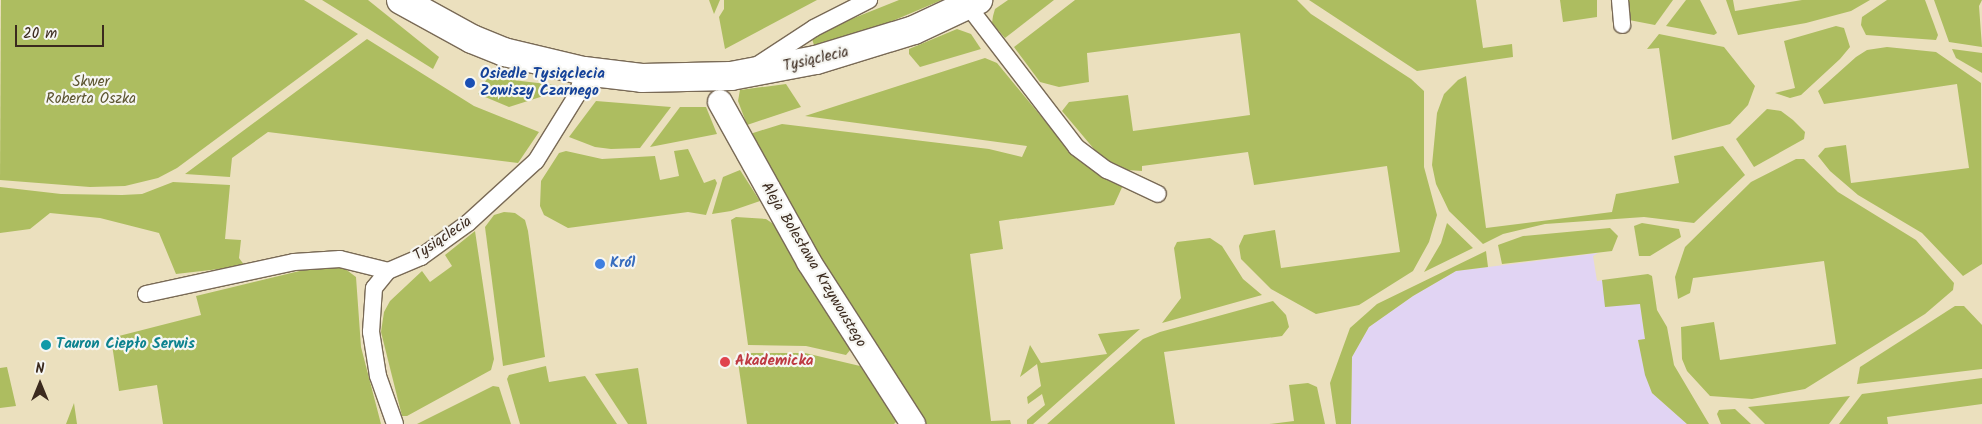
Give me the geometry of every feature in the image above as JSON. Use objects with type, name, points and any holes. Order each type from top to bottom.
[{"type":"street","name":"Tysiąclecia","points":[[406,1],[472,39],[504,52],[584,71],[642,78],[743,74],[865,48],[973,3]]},
{"type":"street","name":"Aleja Bolesława Krzywoustego","points":[[720,102],[809,262],[913,424]]},
{"type":"lane","points":[[743,74],[814,28],[868,0]]},
{"type":"lane","points":[[1620,0],[1622,25]]},
{"type":"lane","points":[[973,3],[1076,147],[1107,170],[1158,194]]},
{"type":"lane","name":"Tysiąclecia","points":[[388,271],[421,257],[468,223],[531,167],[577,95],[584,71]]},
{"type":"lane","points":[[146,294],[294,262],[340,259],[388,271],[374,288],[371,332],[378,376],[396,424]]},
{"type":"shaded area","points":[[1598,253],[1593,256],[1597,281],[1636,276],[1645,339],[1638,341],[1652,393],[1687,424],[1351,424],[1352,357],[1369,327],[1413,296],[1456,271]]},
{"type":"green space","name":"Skwer Roberta Oszka","points":[[1,0],[304,0],[358,34],[177,168],[158,178],[125,186],[90,187],[0,180]]},
{"type":"green space","points":[[322,0],[368,0],[439,57],[433,69]]},
{"type":"green space","points":[[709,0],[720,0],[714,14]]},
{"type":"green space","points":[[724,0],[817,0],[725,49],[719,17],[724,9]]},
{"type":"green space","points":[[899,0],[942,0],[890,22],[814,45],[812,39],[839,24]]},
{"type":"green space","points":[[1008,0],[1054,0],[1005,38],[992,23],[995,9]]},
{"type":"green space","points":[[1075,0],[1297,0],[1311,14],[1411,79],[1424,91],[1424,167],[1437,215],[1429,242],[1413,271],[1359,305],[1316,314],[1271,289],[1241,259],[1239,246],[1244,235],[1275,230],[1281,268],[1400,252],[1387,166],[1254,185],[1248,152],[1142,166],[1142,171],[1127,170],[1111,164],[1094,149],[1062,111],[1069,102],[1128,95],[1133,131],[1250,115],[1240,33],[1087,53],[1089,82],[1059,87],[1040,82],[1014,47]]},
{"type":"green space","points":[[1309,0],[1476,0],[1483,48],[1512,44],[1513,57],[1417,71]]},
{"type":"green space","points":[[1560,0],[1597,0],[1597,17],[1563,22]]},
{"type":"green space","points":[[1627,0],[1673,0],[1655,25],[1629,20]]},
{"type":"green space","points":[[1686,0],[1700,0],[1717,33],[1714,35],[1666,26]]},
{"type":"green space","points":[[1726,0],[1733,0],[1735,11],[1802,0],[1870,0],[1851,11],[1806,23],[1738,35]]},
{"type":"green space","points":[[1887,0],[1925,0],[1938,35],[1936,40],[1866,35],[1861,25],[1862,17]]},
{"type":"green space","points":[[1934,0],[1982,0],[1979,6],[1982,47],[1949,42]]},
{"type":"green space","points":[[1836,26],[1844,28],[1850,47],[1840,59],[1801,95],[1790,98],[1775,93],[1795,88],[1784,41]]},
{"type":"green space","points":[[957,29],[971,34],[981,49],[920,67],[909,54],[909,49]]},
{"type":"green space","points":[[1659,34],[1724,47],[1755,86],[1748,105],[1730,124],[1672,140],[1659,48],[1647,49]]},
{"type":"green space","points":[[367,39],[474,106],[539,132],[518,163],[268,132],[232,158],[230,177],[185,174]]},
{"type":"green space","points":[[1887,47],[1936,52],[1981,83],[1982,264],[1963,276],[1922,233],[1858,195],[1830,171],[1818,156],[1825,148],[1846,145],[1851,183],[1969,168],[1957,84],[1824,104],[1818,91],[1856,57],[1867,50]]},
{"type":"green space","points":[[1952,49],[1982,53],[1982,73],[1956,58]]},
{"type":"green space","points":[[985,58],[997,63],[1069,150],[1124,183],[1114,205],[999,221],[1003,249],[970,254],[991,421],[1010,420],[1011,424],[926,424],[911,404],[747,140],[753,133],[782,124],[989,149],[1022,157],[1027,146],[805,116]]},
{"type":"green space","points":[[1466,76],[1486,228],[1612,212],[1616,194],[1679,183],[1674,156],[1723,146],[1745,175],[1694,223],[1644,217],[1545,224],[1503,234],[1483,244],[1449,211],[1436,184],[1432,165],[1437,113],[1444,94],[1458,80]]},
{"type":"green space","points":[[488,77],[555,85],[556,92],[509,107],[478,94]]},
{"type":"green space","points":[[786,84],[801,107],[747,125],[738,101],[740,90]]},
{"type":"green space","points":[[596,101],[671,107],[640,148],[611,149],[595,147],[569,137]]},
{"type":"green space","points":[[680,107],[706,107],[717,134],[650,147]]},
{"type":"green space","points":[[1767,109],[1781,111],[1793,120],[1805,132],[1804,139],[1754,167],[1736,139]]},
{"type":"green space","points":[[688,149],[704,183],[715,179],[717,183],[706,215],[688,212],[568,228],[544,215],[540,206],[541,181],[559,153],[566,151],[602,159],[655,156],[660,180],[679,176],[674,151]]},
{"type":"green space","points":[[1796,159],[1804,159],[1838,192],[1916,240],[1954,283],[1953,290],[1925,314],[1805,389],[1752,399],[1710,396],[1687,371],[1682,359],[1681,327],[1714,322],[1720,360],[1836,344],[1824,261],[1693,278],[1690,293],[1678,299],[1675,277],[1685,247],[1751,182]]},
{"type":"green space","points":[[740,170],[760,201],[731,211],[712,214],[723,177]]},
{"type":"green space","points":[[173,182],[230,185],[225,239],[241,240],[239,258],[245,266],[176,274],[159,233],[100,218],[50,213],[30,229],[0,233],[0,187],[61,194],[122,195],[142,194]]},
{"type":"green space","points":[[504,212],[515,213],[525,220],[545,357],[503,366],[485,227],[494,215]]},
{"type":"green space","points":[[736,217],[766,219],[775,225],[851,349],[846,355],[806,346],[748,345],[731,220]]},
{"type":"green space","points":[[1447,223],[1473,248],[1424,272],[1441,243]]},
{"type":"green space","points":[[1642,223],[1679,229],[1681,237],[1650,256],[1639,256],[1634,226]]},
{"type":"green space","points":[[1610,228],[1618,236],[1612,251],[1502,264],[1498,245],[1523,236]]},
{"type":"green space","points":[[475,231],[494,359],[491,370],[407,416],[402,416],[381,332],[384,312],[390,301],[422,271],[430,282],[452,266],[445,255]]},
{"type":"green space","points":[[1210,238],[1222,246],[1243,279],[1262,295],[1162,323],[1181,298],[1174,248],[1177,242]]},
{"type":"green space","points":[[1486,251],[1488,267],[1456,271],[1413,296],[1369,327],[1352,357],[1351,424],[1336,424],[1330,383],[1350,328],[1377,304]]},
{"type":"green space","points":[[312,268],[344,268],[356,277],[361,347],[381,424],[163,424],[157,385],[119,391],[111,338],[201,315],[196,296]]},
{"type":"green space","points":[[1648,274],[1652,276],[1657,310],[1667,327],[1674,365],[1709,424],[1687,424],[1652,393],[1645,375],[1638,340],[1645,339],[1640,304],[1605,307],[1602,280]]},
{"type":"green space","points":[[1273,301],[1286,315],[1289,327],[1282,336],[1164,352],[1175,424],[1047,424],[1143,339],[1160,332]]},
{"type":"green space","points":[[1955,306],[1964,306],[1982,325],[1982,369],[1857,384],[1860,367]]},
{"type":"green space","points":[[1140,329],[1033,424],[1027,424],[1027,420],[1045,405],[1042,394],[1028,404],[1027,397],[1041,386],[1037,364],[1020,377],[1030,345],[1041,363],[1107,354],[1098,334]]},
{"type":"green space","points":[[749,353],[805,353],[860,366],[897,421],[894,424],[747,424],[737,355]]},
{"type":"green space","points":[[546,366],[549,382],[585,376],[617,424],[520,424],[507,379],[509,375]]},
{"type":"green space","points":[[7,367],[16,406],[0,408],[0,368]]},
{"type":"green space","points":[[638,368],[647,424],[628,424],[595,374]]},
{"type":"green space","points":[[1982,378],[1982,404],[1887,417],[1888,424],[1839,424],[1862,394]]},
{"type":"green space","points":[[1308,383],[1317,387],[1325,424],[1269,424],[1294,421],[1289,385]]},
{"type":"green space","points":[[493,386],[499,387],[511,424],[417,424]]},
{"type":"green space","points":[[1850,396],[1829,424],[1765,424],[1748,407]]},
{"type":"green space","points":[[74,403],[77,424],[66,424]]},
{"type":"green space","points":[[1735,409],[1751,424],[1721,424],[1717,414],[1719,410]]},
{"type":"place","name":"Osiedle Tysiąclecia Zawiszy Czarnego","points":[[470,83]]},
{"type":"place","name":"Król","points":[[600,264]]},
{"type":"place","name":"Tauron Ciepło Serwis","points":[[46,345]]},
{"type":"place","name":"Akademicka","points":[[725,362]]}]
